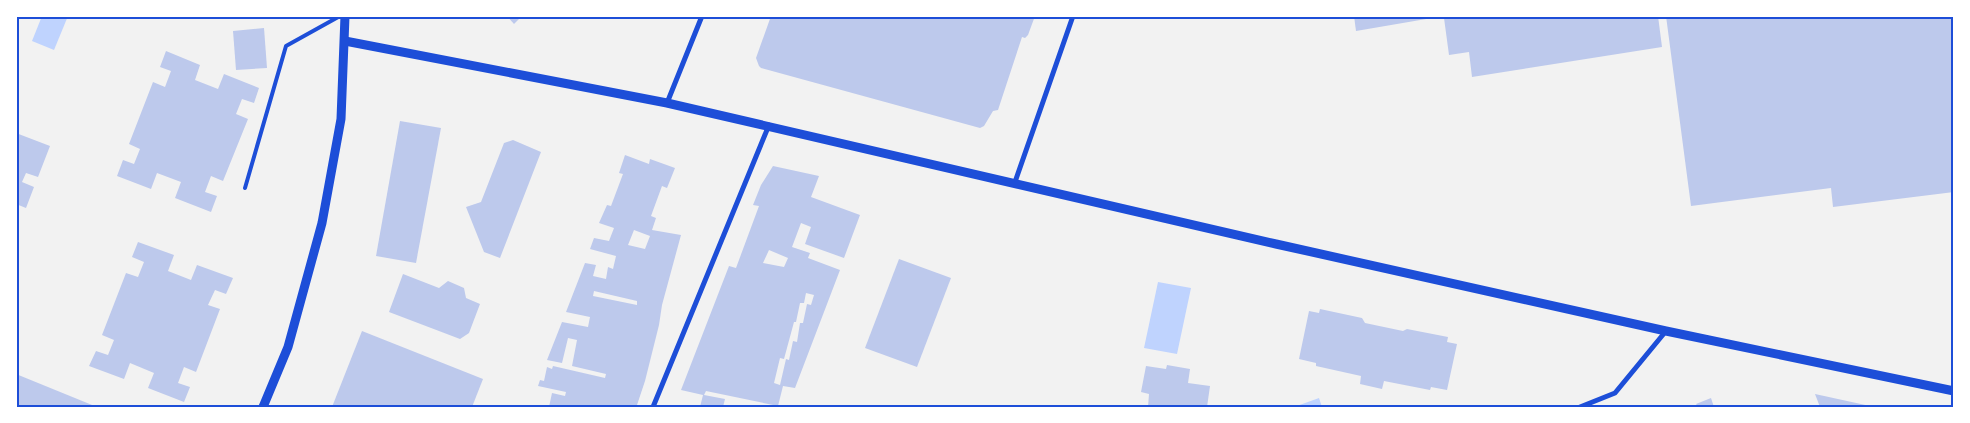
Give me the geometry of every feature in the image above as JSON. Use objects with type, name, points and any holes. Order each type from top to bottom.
[{"type":"street","points":[[263,407],[288,347],[322,223],[341,119],[345,16]]},
{"type":"street","points":[[667,103],[702,16]]},
{"type":"street","points":[[1015,182],[1073,16]]},
{"type":"street","points":[[345,41],[667,103],[1286,246],[1666,331],[1954,391]]},
{"type":"street","points":[[653,407],[769,126]]},
{"type":"street","points":[[1580,407],[1615,393],[1666,331]]},
{"type":"lane","points":[[245,188],[286,46],[340,16]]},
{"type":"water","points":[[42,16],[68,16],[54,50],[32,41]]},
{"type":"water","points":[[1158,282],[1191,288],[1177,354],[1144,348]]},
{"type":"water","points":[[1319,398],[1322,407],[1294,407]]},
{"type":"building","points":[[507,16],[522,16],[514,24]]},
{"type":"building","points":[[771,16],[1035,16],[1028,35],[1025,38],[1022,37],[998,110],[993,111],[984,126],[980,128],[761,68],[756,58]]},
{"type":"building","points":[[1354,16],[1431,16],[1432,18],[1356,31]]},
{"type":"building","points":[[1462,16],[1658,16],[1662,47],[1472,77],[1469,52],[1449,55],[1444,18]]},
{"type":"building","points":[[1666,16],[1954,16],[1954,192],[1833,207],[1831,188],[1691,206]]},
{"type":"building","points":[[264,28],[267,68],[236,70],[233,31]]},
{"type":"building","points":[[166,51],[200,65],[195,80],[218,89],[224,74],[259,88],[254,103],[242,99],[236,114],[248,119],[223,181],[211,176],[205,192],[217,196],[211,212],[175,198],[181,182],[157,173],[151,189],[117,176],[123,160],[134,164],[140,149],[129,144],[153,82],[165,87],[171,71],[160,67]]},
{"type":"building","points":[[400,121],[441,128],[416,263],[376,256]]},
{"type":"building","points":[[16,133],[50,146],[38,177],[26,173],[22,182],[34,187],[26,208],[16,204]]},
{"type":"building","points":[[513,140],[541,152],[500,258],[484,252],[466,207],[481,202],[504,143]]},
{"type":"building","points":[[625,155],[649,164],[650,159],[675,168],[667,188],[662,186],[651,216],[656,218],[652,230],[681,235],[662,305],[645,381],[637,405],[549,407],[552,393],[565,396],[566,392],[538,386],[540,380],[544,381],[547,367],[552,369],[553,366],[605,378],[606,374],[572,366],[577,340],[568,338],[562,363],[547,360],[562,322],[588,327],[590,317],[566,312],[585,263],[596,265],[593,276],[606,279],[608,267],[613,269],[616,256],[590,249],[594,238],[609,241],[614,228],[599,223],[607,205],[611,206],[623,174],[619,173]],"holes":[[[634,230],[650,236],[645,249],[628,245]],[[594,291],[637,301],[637,305],[593,296]]]},
{"type":"building","points":[[773,166],[819,176],[811,197],[860,215],[844,258],[805,244],[811,227],[801,223],[792,247],[810,253],[808,258],[840,270],[795,388],[783,386],[778,406],[706,391],[704,395],[725,399],[723,407],[700,407],[703,395],[681,390],[729,266],[736,268],[759,206],[753,205],[761,185]],"holes":[[[769,250],[788,258],[784,267],[763,263]],[[806,293],[814,295],[811,305],[807,304],[803,323],[800,323],[797,342],[793,341],[789,360],[786,359],[780,385],[774,383],[780,358],[784,359],[800,303],[804,303]]]},
{"type":"building","points":[[138,242],[174,255],[168,271],[191,280],[197,265],[233,278],[226,294],[215,290],[208,305],[220,309],[196,372],[184,367],[178,383],[190,387],[184,402],[148,388],[154,373],[130,363],[124,379],[89,366],[96,351],[108,355],[114,340],[102,335],[126,273],[138,277],[144,262],[132,257]]},
{"type":"building","points":[[899,259],[951,278],[917,367],[865,348]]},
{"type":"building","points":[[403,274],[439,288],[448,281],[464,288],[466,298],[480,304],[469,333],[460,339],[389,312]]},
{"type":"building","points":[[1320,309],[1362,318],[1365,323],[1403,331],[1407,329],[1448,337],[1447,342],[1457,344],[1447,390],[1431,387],[1430,390],[1384,381],[1382,389],[1360,384],[1361,376],[1316,366],[1316,363],[1299,359],[1309,311],[1319,313]]},
{"type":"building","points":[[362,331],[483,379],[472,407],[332,407]]},
{"type":"building","points":[[1167,365],[1190,369],[1188,383],[1210,386],[1207,407],[1148,407],[1149,394],[1141,392],[1146,366],[1166,369]]},
{"type":"building","points":[[16,374],[97,407],[16,407]]},
{"type":"building","points":[[1815,394],[1870,406],[1870,407],[1820,407]]},
{"type":"building","points":[[1711,398],[1714,407],[1698,407],[1696,404]]}]
